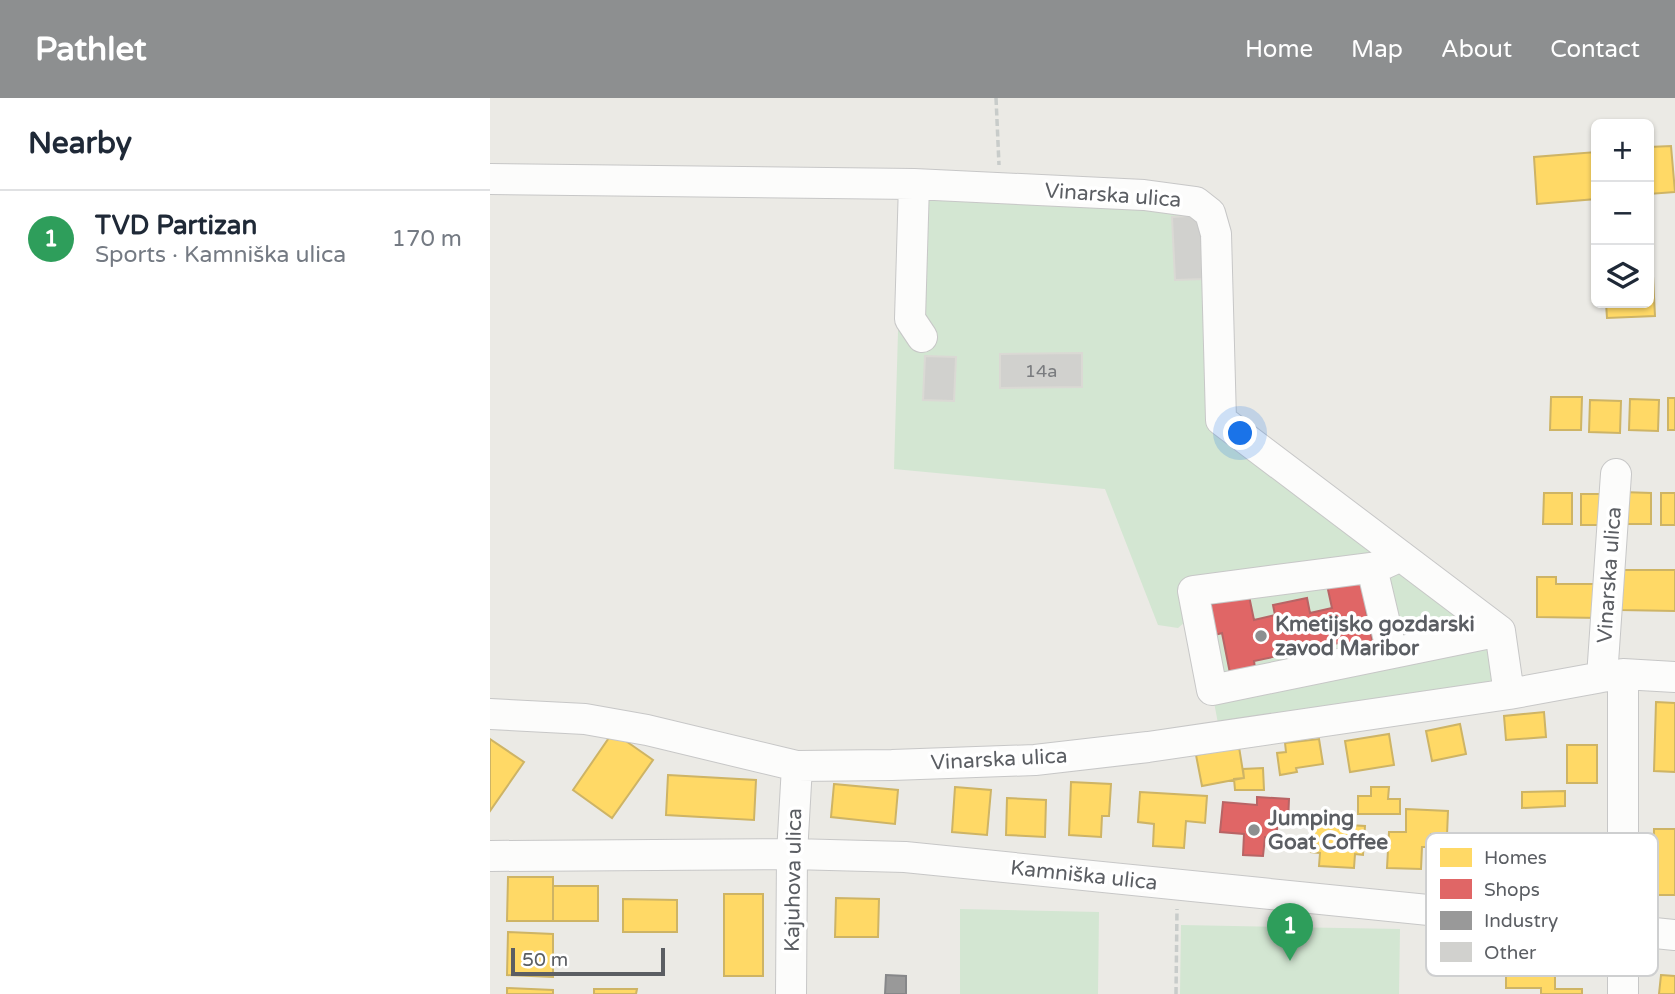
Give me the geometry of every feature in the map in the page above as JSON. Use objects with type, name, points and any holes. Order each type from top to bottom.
[{"type":"street","name":"Vinarska ulica","points":[[490,179],[914,184],[1144,195],[1196,202],[1210,214],[1216,233],[1221,420],[1500,631]]},
{"type":"street","points":[[914,184],[910,319],[922,337]]},
{"type":"street","name":"Vinarska ulica","points":[[1612,676],[1616,474]]},
{"type":"street","points":[[1401,556],[1372,568],[1193,591],[1212,690],[1500,631],[1509,694]]},
{"type":"street","points":[[1372,568],[1392,653]]},
{"type":"street","name":"Vinarska ulica","points":[[490,714],[585,719],[647,730],[797,766],[1035,760],[1250,734],[1612,676],[1675,677]]},
{"type":"street","points":[[1612,676],[1619,833]]},
{"type":"street","name":"Kajuhova ulica","points":[[791,994],[792,854],[797,766]]},
{"type":"street","name":"Kamniška ulica","points":[[490,856],[792,854],[905,857],[1426,910]]},
{"type":"street","points":[[1623,976],[1623,994]]},
{"type":"path","points":[[996,98],[1000,188]]},
{"type":"path","points":[[1176,994],[1178,884]]},
{"type":"green space","points":[[902,195],[1181,207],[1205,217],[1218,429],[1493,629],[1503,688],[1220,734],[1197,612],[1178,628],[1158,625],[1105,489],[894,469]]},
{"type":"green space","points":[[960,909],[1099,912],[1098,994],[960,994]]},
{"type":"green space","points":[[1181,925],[1400,929],[1399,994],[1180,994]]},
{"type":"building: Homes","points":[[1671,146],[1675,192],[1654,194],[1654,147]]},
{"type":"building: Homes","points":[[1591,152],[1591,199],[1537,204],[1534,157]]},
{"type":"building: Homes","points":[[1654,296],[1655,316],[1607,318],[1606,308],[1654,308]]},
{"type":"building: Homes","points":[[1551,397],[1582,397],[1581,430],[1550,430]]},
{"type":"building: Homes","points":[[1668,398],[1675,398],[1675,430],[1668,430]]},
{"type":"building: Homes","points":[[1630,399],[1659,400],[1658,431],[1629,430]]},
{"type":"building: Homes","points":[[1590,400],[1621,401],[1620,433],[1589,432]]},
{"type":"building: Homes","points":[[1622,492],[1651,493],[1651,524],[1622,524]]},
{"type":"building: Homes","points":[[1544,493],[1572,493],[1572,524],[1543,524]]},
{"type":"building: Homes","points":[[1661,493],[1675,493],[1675,525],[1661,525]]},
{"type":"building: Homes","points":[[1581,494],[1609,494],[1609,525],[1581,525]]},
{"type":"building: Homes","points":[[1621,570],[1675,570],[1675,611],[1621,610]]},
{"type":"building: Homes","points":[[1537,577],[1556,577],[1556,584],[1600,584],[1600,618],[1537,617]]},
{"type":"building: Homes","points":[[1656,702],[1675,703],[1675,772],[1654,771]]},
{"type":"building: Homes","points":[[1544,712],[1546,737],[1506,740],[1504,716]]},
{"type":"building: Homes","points":[[1460,724],[1466,754],[1432,761],[1426,731]]},
{"type":"building: Homes","points":[[613,732],[653,760],[612,818],[573,790]]},
{"type":"building: Homes","points":[[1389,734],[1394,765],[1350,772],[1345,741]]},
{"type":"building: Homes","points":[[490,739],[524,762],[490,811]]},
{"type":"building: Homes","points":[[1319,739],[1323,764],[1296,768],[1297,772],[1280,775],[1277,753],[1286,752],[1285,743]]},
{"type":"building: Homes","points":[[1567,745],[1597,745],[1597,783],[1567,783]]},
{"type":"building: Homes","points":[[1239,747],[1244,778],[1202,786],[1196,755]]},
{"type":"building: Homes","points":[[1263,768],[1264,790],[1235,790],[1234,779],[1244,778],[1243,769]]},
{"type":"building: Homes","points":[[668,775],[756,780],[754,820],[666,815]]},
{"type":"building: Homes","points":[[1071,782],[1111,784],[1109,816],[1102,816],[1101,837],[1069,835]]},
{"type":"building: Homes","points":[[834,784],[898,790],[895,824],[831,817]]},
{"type":"building: Homes","points":[[955,787],[991,790],[987,835],[952,832]]},
{"type":"building: Homes","points":[[1371,787],[1389,787],[1388,799],[1400,799],[1400,814],[1358,814],[1358,796],[1371,796]]},
{"type":"building: Homes","points":[[1565,791],[1565,806],[1522,808],[1522,792]]},
{"type":"building: Homes","points":[[1140,792],[1207,796],[1205,823],[1186,821],[1184,848],[1153,846],[1154,824],[1138,822]]},
{"type":"building: Homes","points":[[1007,798],[1046,800],[1045,837],[1006,835]]},
{"type":"building: Homes","points":[[1406,809],[1448,811],[1447,833],[1426,833],[1421,869],[1387,868],[1389,832],[1406,832]]},
{"type":"building: Homes","points":[[1313,823],[1365,826],[1363,855],[1355,854],[1354,868],[1319,866],[1320,853],[1311,852]]},
{"type":"building: Homes","points":[[1654,829],[1675,829],[1675,895],[1658,895],[1658,833],[1654,833]]},
{"type":"building: Homes","points":[[508,877],[553,877],[553,921],[507,921]]},
{"type":"building: Homes","points":[[553,886],[598,886],[598,921],[553,921]]},
{"type":"building: Homes","points":[[724,894],[763,894],[763,976],[724,976]]},
{"type":"building: Homes","points":[[836,898],[879,899],[878,937],[835,937]]},
{"type":"building: Homes","points":[[623,899],[677,900],[677,932],[623,932]]},
{"type":"building: Homes","points":[[508,932],[553,934],[553,977],[507,975]]},
{"type":"building: Homes","points":[[1661,975],[1675,976],[1675,994],[1659,994]]},
{"type":"building: Homes","points":[[1506,976],[1555,976],[1555,989],[1582,989],[1582,994],[1541,994],[1541,988],[1506,988]]},
{"type":"building: Homes","points":[[507,988],[553,990],[553,994],[507,994]]},
{"type":"building: Homes","points":[[594,989],[637,989],[636,994],[594,994]]},
{"type":"building: Shops","points":[[1370,576],[1376,608],[1366,610],[1374,648],[1350,653],[1348,641],[1254,661],[1255,668],[1230,673],[1222,633],[1215,635],[1208,605],[1249,596],[1254,620],[1275,615],[1273,605],[1307,598],[1310,613],[1332,608],[1327,585]]},
{"type":"building: Shops","points":[[1257,797],[1289,799],[1288,822],[1278,821],[1276,838],[1265,837],[1263,856],[1243,855],[1244,834],[1220,832],[1223,802],[1257,805]]},
{"type":"building: Industry","points":[[886,975],[906,976],[906,994],[885,994]]},
{"type":"building: Other","points":[[1201,215],[1204,279],[1175,280],[1172,217]]},
{"type":"building: Other","points":[[1082,353],[1082,387],[1000,388],[1000,354]]},
{"type":"building: Other","points":[[925,356],[956,357],[954,401],[923,400]]},
{"type":"place","name":"Kmetijsko gozdarski zavod Maribor","points":[[1261,636]]},
{"type":"place","name":"Jumping Goat Coffee","points":[[1254,830]]},
{"type":"place","name":"TVD Partizan","points":[[1290,961]]}]
